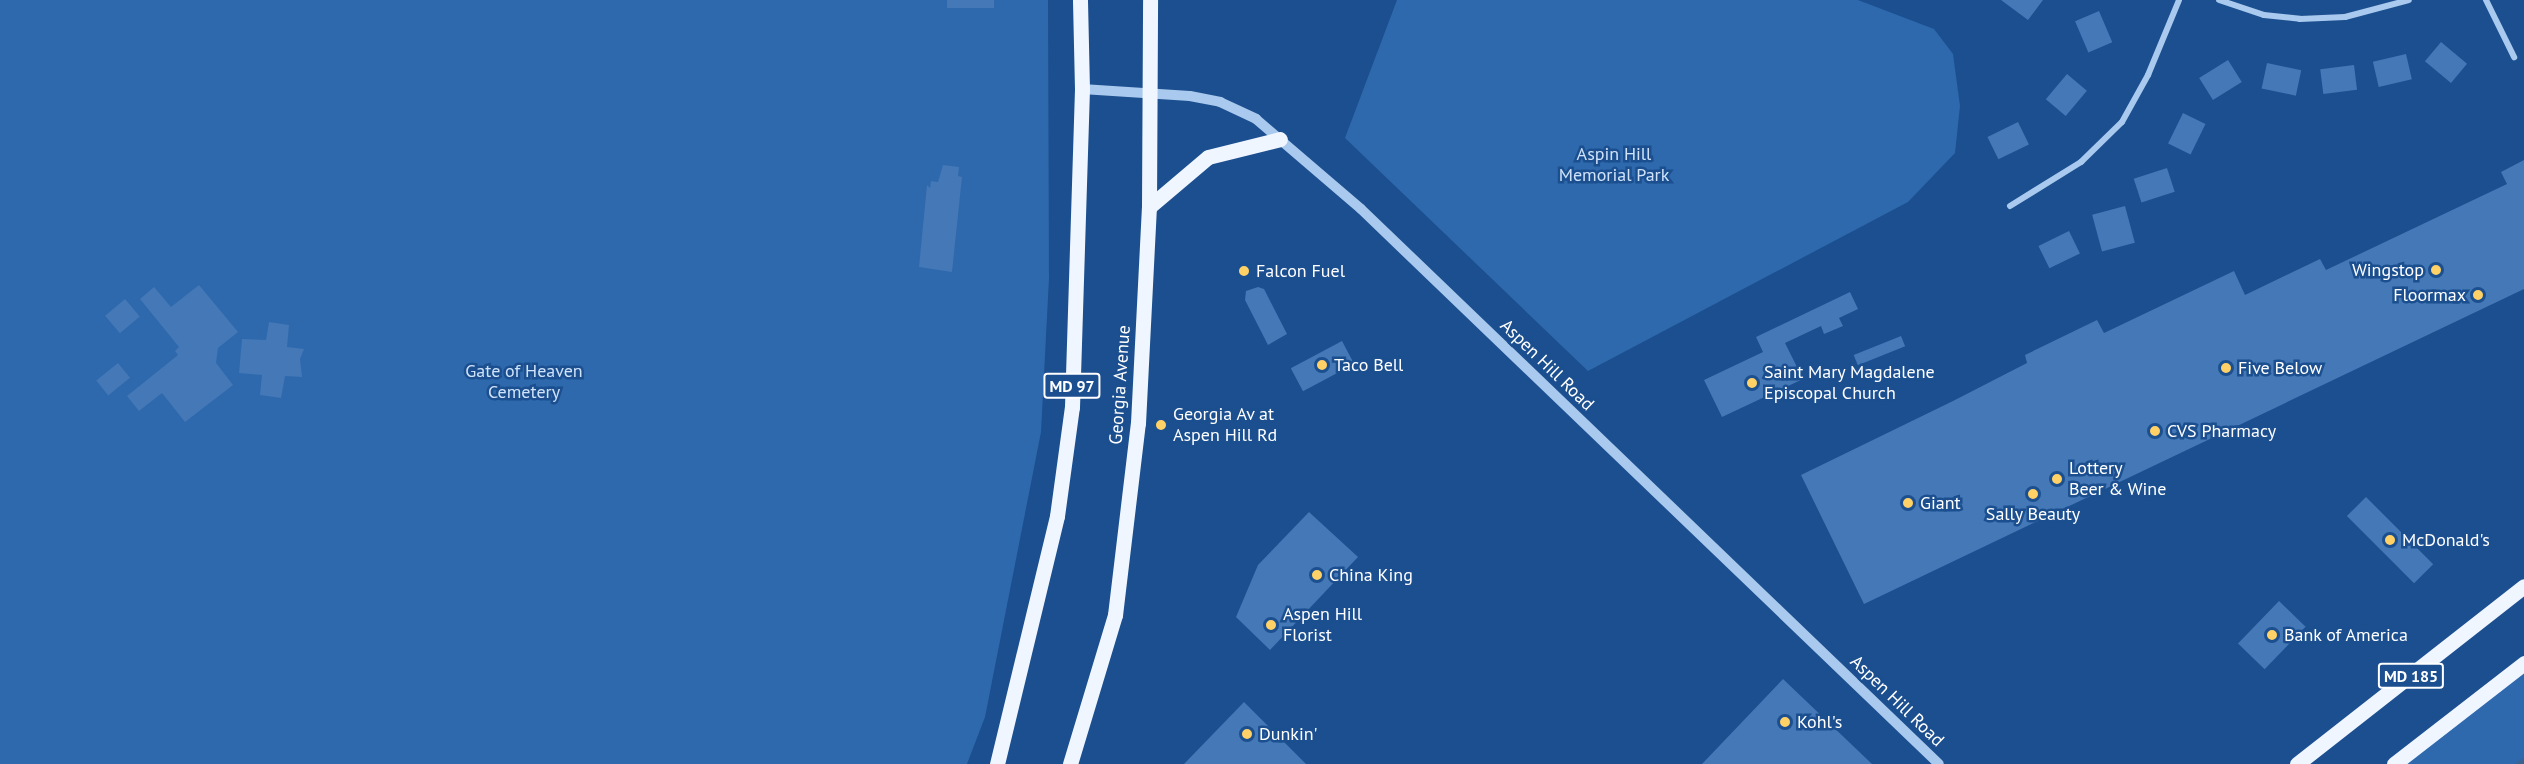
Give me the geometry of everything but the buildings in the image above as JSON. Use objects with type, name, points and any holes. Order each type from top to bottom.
[{"type":"main road","name":"MD 97","points":[[997,764],[1057,516],[1070,418],[1082,89],[1080,0]]},
{"type":"main road","name":"Georgia Avenue","points":[[1070,764],[1115,615],[1138,423],[1149,207],[1150,0]]},
{"type":"main road","points":[[1149,207],[1208,157],[1280,139]]},
{"type":"main road","name":"MD 185","points":[[2297,764],[2524,586]]},
{"type":"main road","points":[[2394,764],[2524,663]]},
{"type":"street","points":[[2010,206],[2081,162],[2122,122],[2148,75],[2179,0]]},
{"type":"street","points":[[2219,0],[2264,15],[2300,19],[2345,17],[2409,0]]},
{"type":"street","points":[[2486,0],[2514,57]]},
{"type":"street","name":"Aspen Hill Road","points":[[1082,89],[1150,92],[1220,102],[1256,119],[1361,209],[1939,764]]},
{"type":"green space","name":"Gate of Heaven Cemetery","points":[[0,0],[1048,0],[1049,278],[1041,432],[985,717],[967,764],[0,764]]},
{"type":"green space","name":"Aspin Hill Memorial Park","points":[[1397,0],[1858,0],[1934,29],[1953,54],[1960,106],[1955,153],[1908,202],[1588,371],[1345,138]]},
{"type":"green space","points":[[2524,663],[2524,764],[2394,764]]},
{"type":"waterway","points":[[2518,764],[2524,760]]},
{"type":"place","name":"Wingstop","points":[[2436,270]]},
{"type":"place","name":"Falcon Fuel","points":[[1244,271]]},
{"type":"place","name":"Floormax","points":[[2478,295]]},
{"type":"place","name":"Taco Bell","points":[[1322,365]]},
{"type":"place","name":"Five Below","points":[[2226,368]]},
{"type":"place","name":"Saint Mary Magdalene Episcopal Church","points":[[1752,383]]},
{"type":"place","name":"Georgia Av at Aspen Hill Rd","points":[[1161,425]]},
{"type":"place","name":"CVS Pharmacy","points":[[2155,431]]},
{"type":"place","name":"Lottery Beer & Wine","points":[[2057,479]]},
{"type":"place","name":"Sally Beauty","points":[[2033,494]]},
{"type":"place","name":"Giant","points":[[1908,503]]},
{"type":"place","name":"McDonald's","points":[[2390,540]]},
{"type":"place","name":"China King","points":[[1317,575]]},
{"type":"place","name":"Aspen Hill Florist","points":[[1271,625]]},
{"type":"place","name":"Bank of America","points":[[2272,635]]},
{"type":"place","name":"Kohl's","points":[[1785,722]]},
{"type":"place","name":"Dunkin'","points":[[1247,734]]}]
